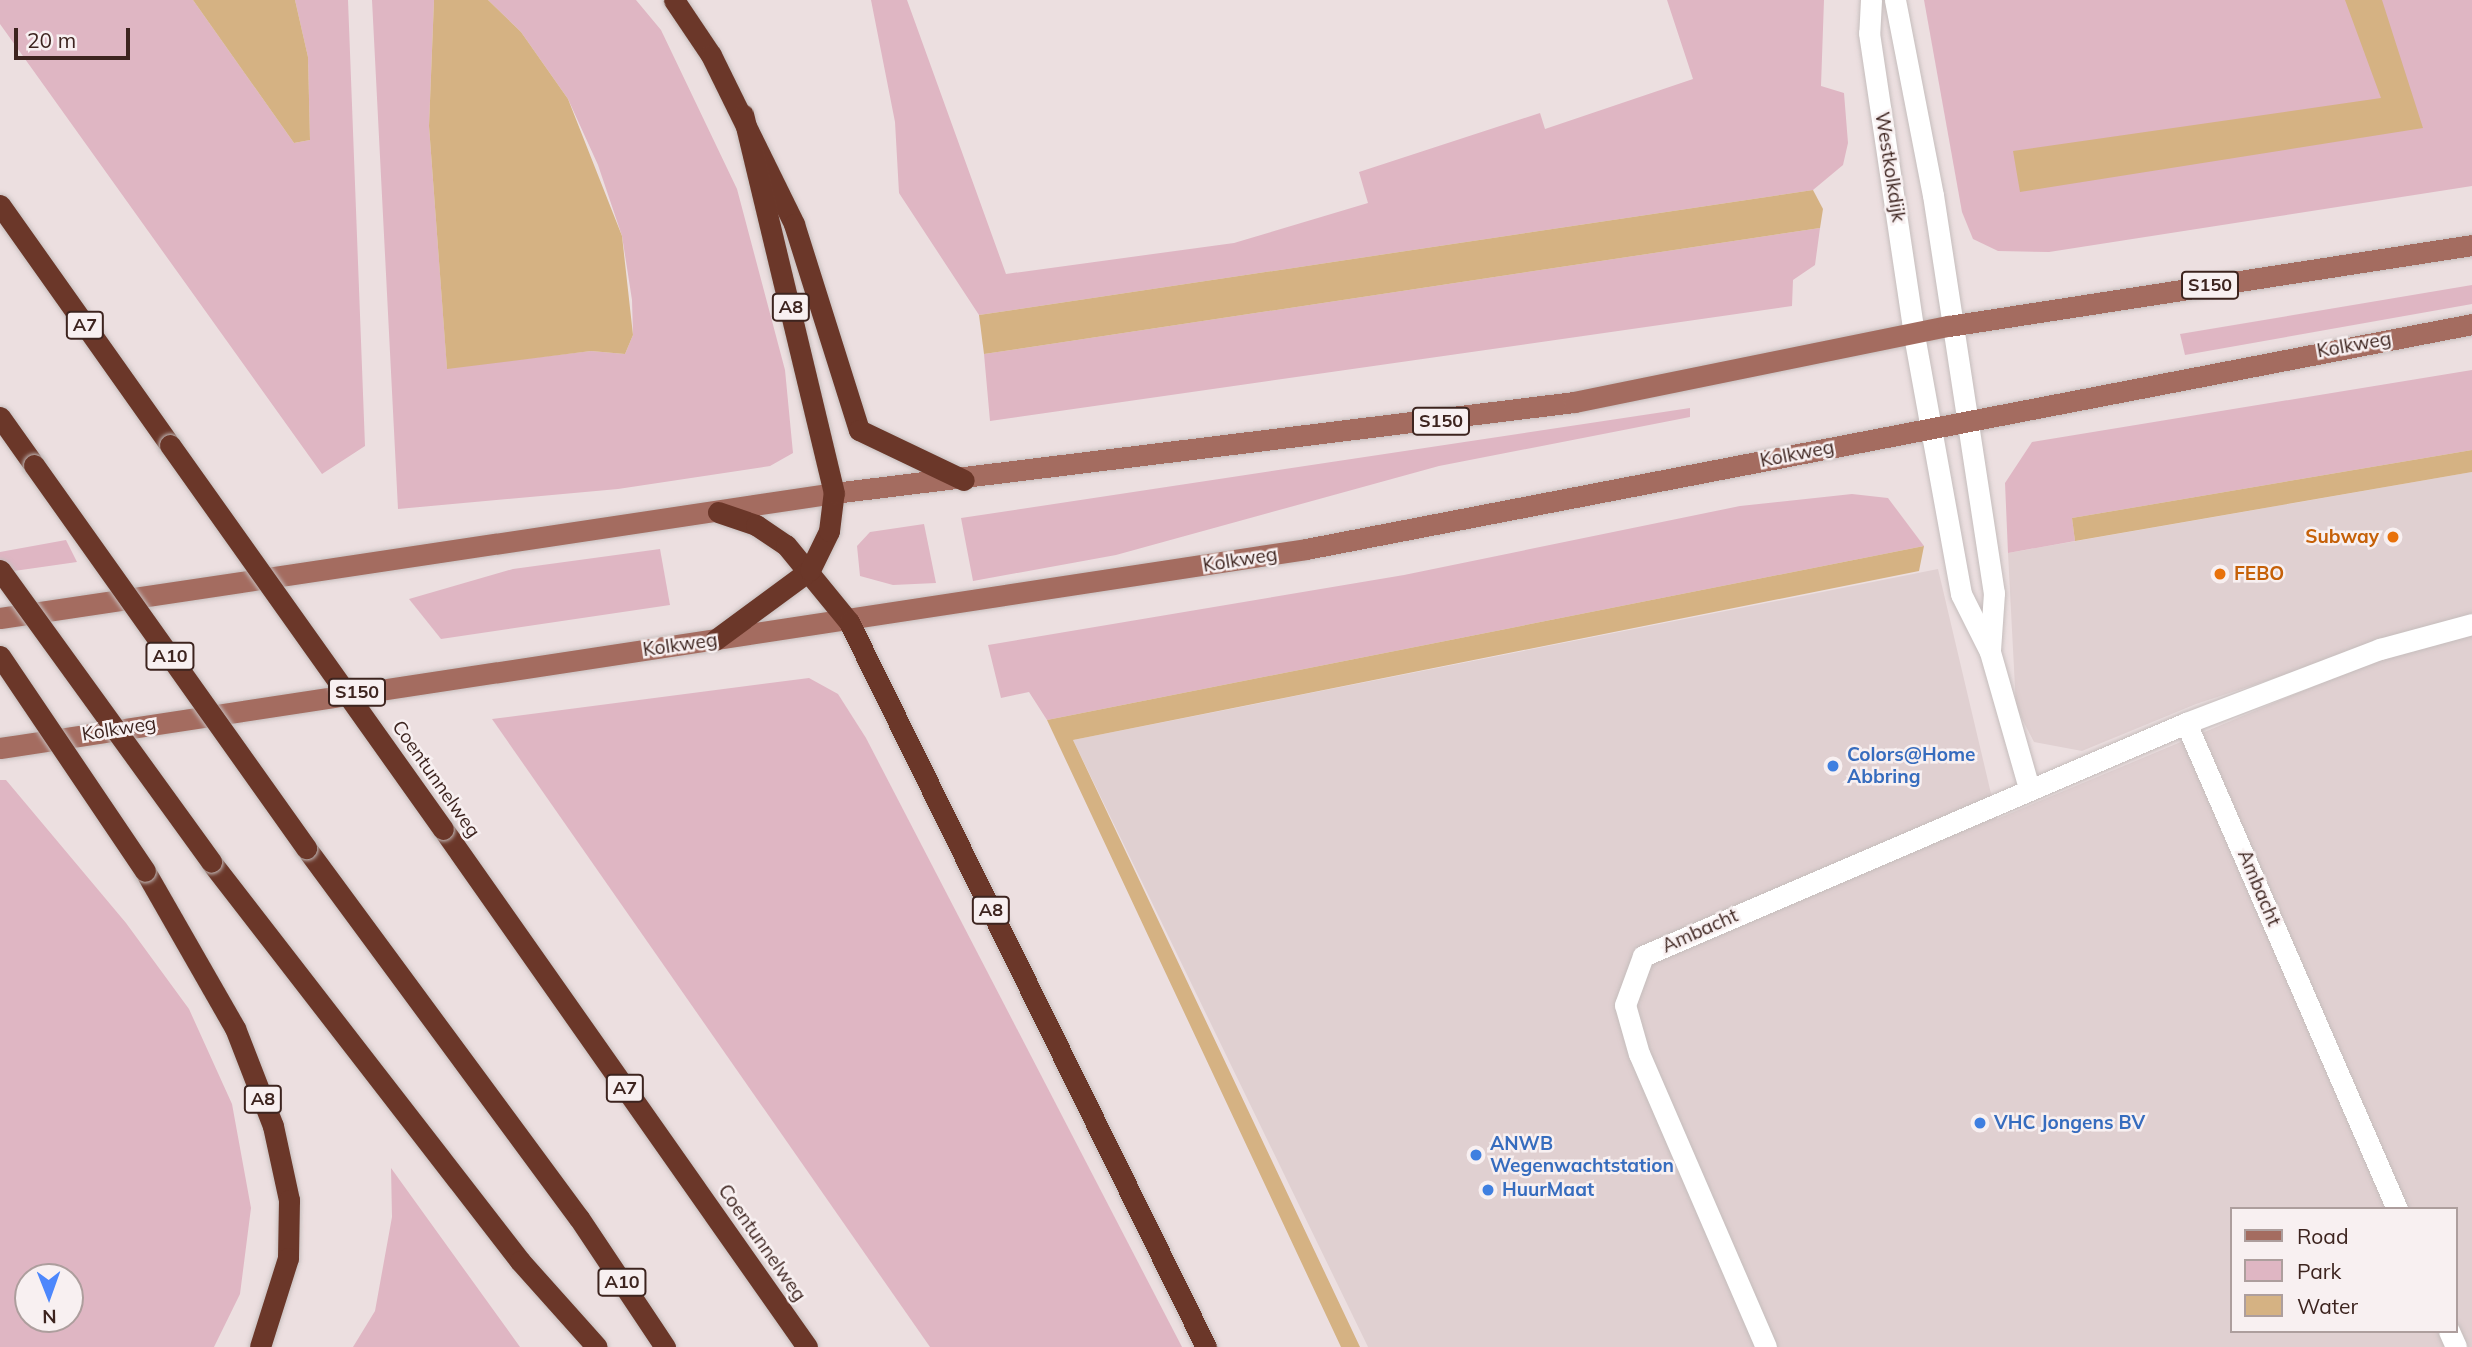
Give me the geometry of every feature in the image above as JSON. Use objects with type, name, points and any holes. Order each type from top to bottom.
[{"type":"highway","name":"A8","points":[[674,0],[743,115],[794,224],[859,429],[964,480]]},
{"type":"highway","name":"A8","points":[[715,640],[810,570],[829,531],[834,493],[743,115]]},
{"type":"highway","name":"Coentunnelweg","points":[[0,205],[443,828],[807,1347]]},
{"type":"highway","name":"A10","points":[[0,417],[306,848],[579,1218],[666,1347]]},
{"type":"highway","name":"A8","points":[[718,512],[756,525],[810,570],[849,622],[1206,1347]]},
{"type":"highway","points":[[0,570],[211,862],[520,1261],[597,1347]]},
{"type":"highway","name":"A8","points":[[0,656],[145,871],[235,1028],[273,1126],[289,1200],[288,1258],[260,1347]]},
{"type":"main road","name":"S150","points":[[0,618],[834,493],[964,480],[1574,402],[1949,326],[2472,245]]},
{"type":"main road","name":"Kolkweg","points":[[0,748],[849,622],[1306,549],[2472,324]]},
{"type":"street","name":"Westkolkdijk","points":[[1871,0],[1869,33],[1929,429]]},
{"type":"street","name":"Westkolkdijk","points":[[1895,0],[1933,195],[1949,326],[1965,422]]},
{"type":"street","points":[[1965,422],[1994,593],[1990,652]]},
{"type":"street","points":[[1929,429],[1961,594],[1990,652],[2029,788]]},
{"type":"street","points":[[2186,723],[2381,649],[2472,624]]},
{"type":"street","name":"Ambacht","points":[[1766,1347],[1639,1054],[1625,1005],[1643,956],[2029,788],[2186,723],[2396,1207]]},
{"type":"shaded area","points":[[2472,472],[2472,613],[2196,704],[2082,751],[2034,742],[2016,707],[2008,553]]},
{"type":"shaded area","points":[[1938,569],[1997,819],[2472,620],[2472,1347],[1368,1347],[1073,740]]},
{"type":"green space","points":[[0,0],[193,0],[294,143],[310,140],[308,57],[295,0],[348,0],[365,446],[322,474],[0,24]]},
{"type":"green space","points":[[372,0],[434,0],[429,126],[447,368],[591,351],[625,354],[633,335],[632,300],[622,236],[598,165],[568,99],[521,32],[488,0],[636,0],[661,30],[737,189],[785,370],[793,453],[770,466],[618,489],[398,509]]},
{"type":"green space","points":[[871,0],[907,0],[1006,274],[1234,243],[1368,203],[1359,172],[1540,113],[1545,129],[1693,79],[1667,0],[1824,0],[1821,86],[1844,93],[1848,143],[1843,165],[1813,190],[979,315],[899,193],[895,122]]},
{"type":"green space","points":[[1924,0],[2472,0],[2472,186],[2049,252],[1998,251],[1973,239],[1962,212]]},
{"type":"green space","points":[[1820,228],[1815,265],[1793,280],[1792,306],[990,421],[984,354]]},
{"type":"green space","points":[[2472,285],[2472,304],[2185,355],[2180,334]]},
{"type":"green space","points":[[2472,370],[2472,450],[2072,518],[2075,541],[2008,553],[2005,483],[2032,442]]},
{"type":"green space","points":[[1690,408],[1690,417],[1439,466],[1116,555],[973,581],[961,518]]},
{"type":"green space","points":[[1852,494],[1888,498],[1924,546],[1047,720],[1029,692],[1001,698],[988,645],[1404,575],[1740,506]]},
{"type":"green space","points":[[924,524],[936,583],[893,585],[860,576],[857,546],[870,532]]},
{"type":"green space","points":[[66,540],[77,562],[0,573],[0,552]]},
{"type":"green space","points":[[660,549],[670,605],[441,639],[409,599],[513,569]]},
{"type":"green space","points":[[809,678],[838,694],[866,738],[1182,1347],[930,1347],[492,719]]},
{"type":"green space","points":[[0,780],[6,780],[126,923],[189,1009],[232,1104],[251,1208],[240,1294],[214,1347],[0,1347]]},
{"type":"green space","points":[[391,1168],[520,1347],[353,1347],[375,1311],[392,1217]]},
{"type":"water","points":[[193,0],[295,0],[308,57],[310,140],[294,143]]},
{"type":"water","points":[[434,0],[488,0],[521,32],[568,99],[622,236],[633,335],[625,354],[591,351],[447,369],[429,126]]},
{"type":"water","points":[[2345,0],[2382,0],[2423,128],[2020,192],[2013,151],[2381,98]]},
{"type":"water","points":[[1813,190],[1823,209],[1820,228],[984,354],[979,315]]},
{"type":"water","points":[[2472,450],[2472,472],[2075,541],[2072,518]]},
{"type":"water","points":[[1924,546],[1919,571],[1073,740],[1360,1347],[1341,1347],[1047,720]]},
{"type":"place","name":"Subway","points":[[2393,537]]},
{"type":"place","name":"FEBO","points":[[2220,574]]},
{"type":"place","name":"Colors@Home Abbring","points":[[1833,766]]},
{"type":"place","name":"VHC Jongens BV","points":[[1980,1123]]},
{"type":"place","name":"ANWB Wegenwachtstation","points":[[1476,1155]]},
{"type":"place","name":"HuurMaat","points":[[1488,1190]]}]
